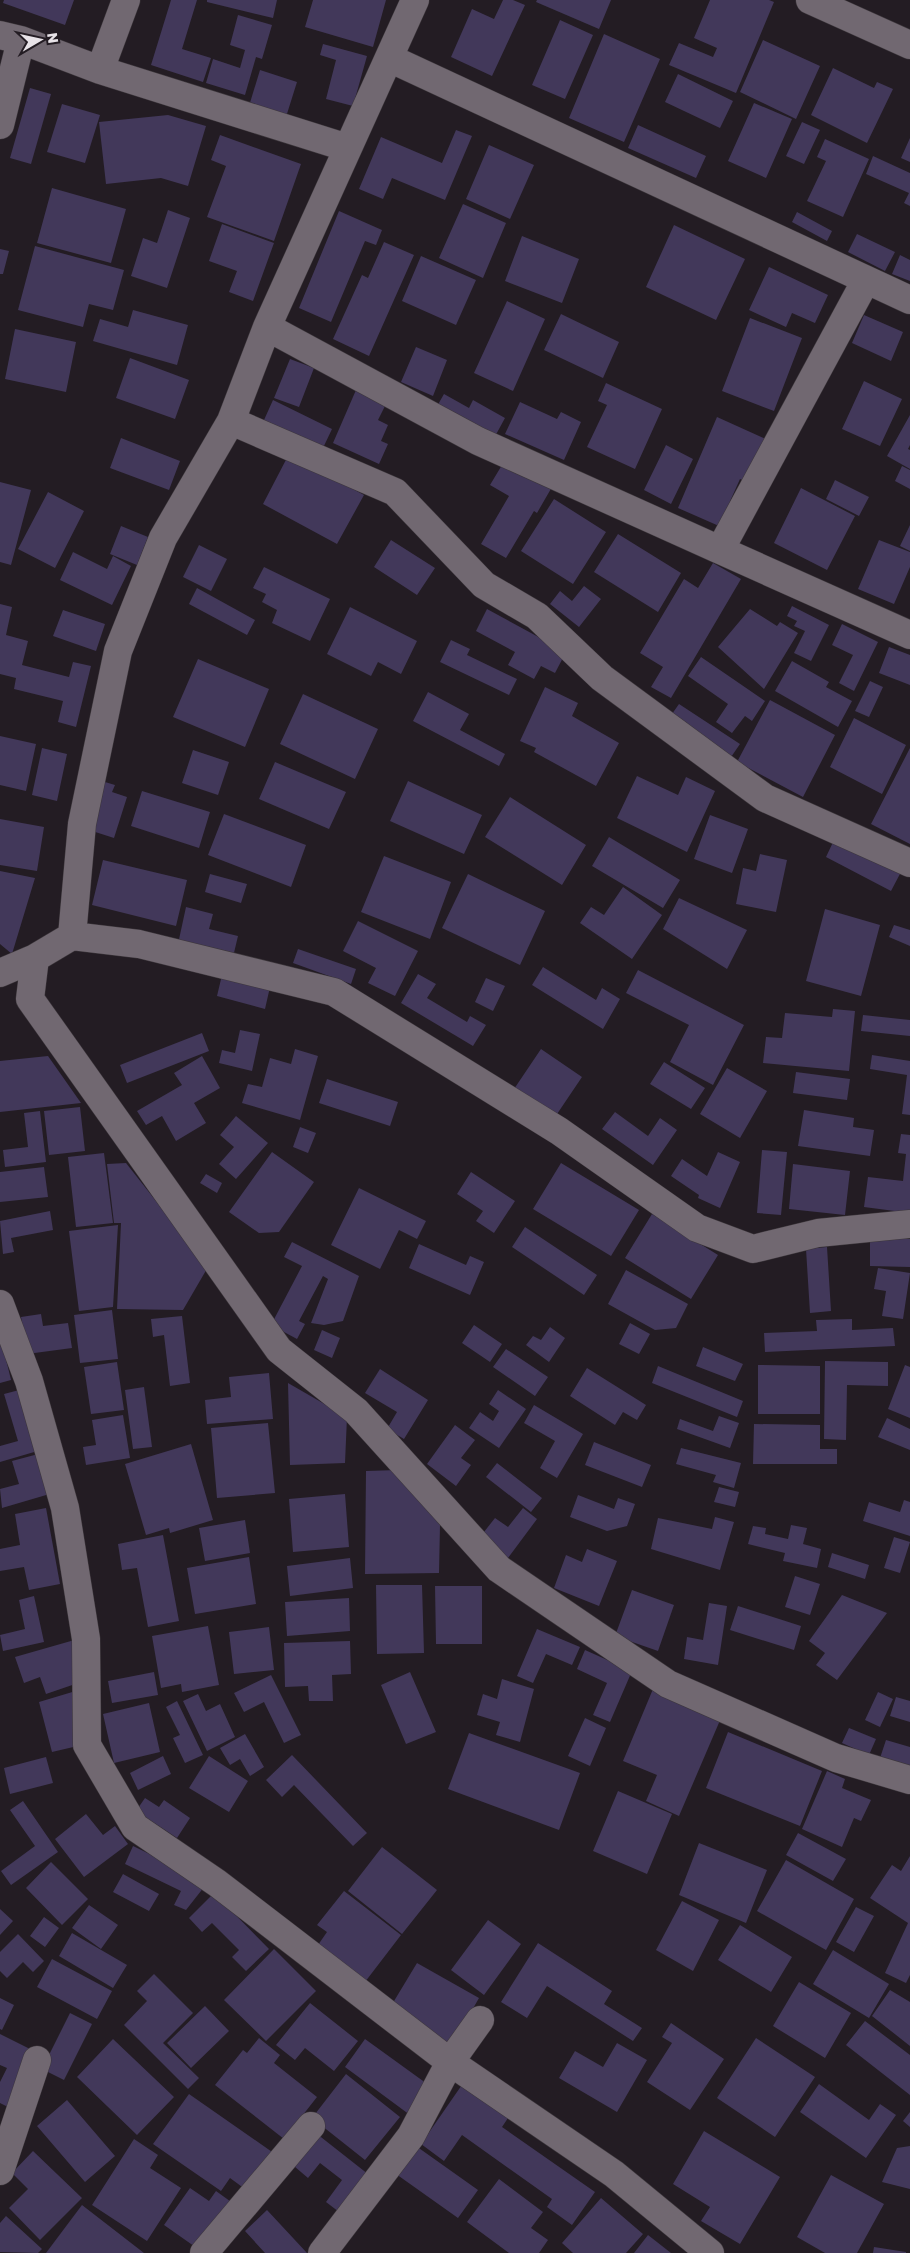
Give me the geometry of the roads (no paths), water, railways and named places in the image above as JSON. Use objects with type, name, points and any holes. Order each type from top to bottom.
[{"type":"street","points":[[100,70],[126,0]]},
{"type":"street","points":[[72,936],[82,824],[118,652],[163,538],[231,421],[267,327],[415,0]]},
{"type":"street","points":[[810,0],[910,45]]},
{"type":"street","points":[[0,125],[11,37],[100,70],[348,148]]},
{"type":"street","points":[[389,58],[910,300]]},
{"type":"street","points":[[720,550],[866,280]]},
{"type":"street","points":[[267,327],[478,442],[910,635]]},
{"type":"street","points":[[231,421],[395,492],[484,585],[537,616],[602,678],[765,798],[910,863]]},
{"type":"street","points":[[0,972],[35,958],[72,936],[139,944],[334,992],[559,1131],[697,1228],[753,1249],[818,1233],[910,1224]]},
{"type":"street","points":[[35,958],[30,999],[279,1350],[356,1411],[499,1569],[668,1684],[836,1758],[910,1780]]},
{"type":"street","points":[[0,1304],[29,1381],[65,1508],[86,1639],[87,1745],[135,1827],[216,1883],[450,2062],[614,2174],[710,2253]]},
{"type":"street","points":[[322,2253],[411,2136],[450,2062],[480,2020]]},
{"type":"street","points":[[0,2171],[37,2060]]},
{"type":"street","points":[[204,2253],[311,2126]]}]
